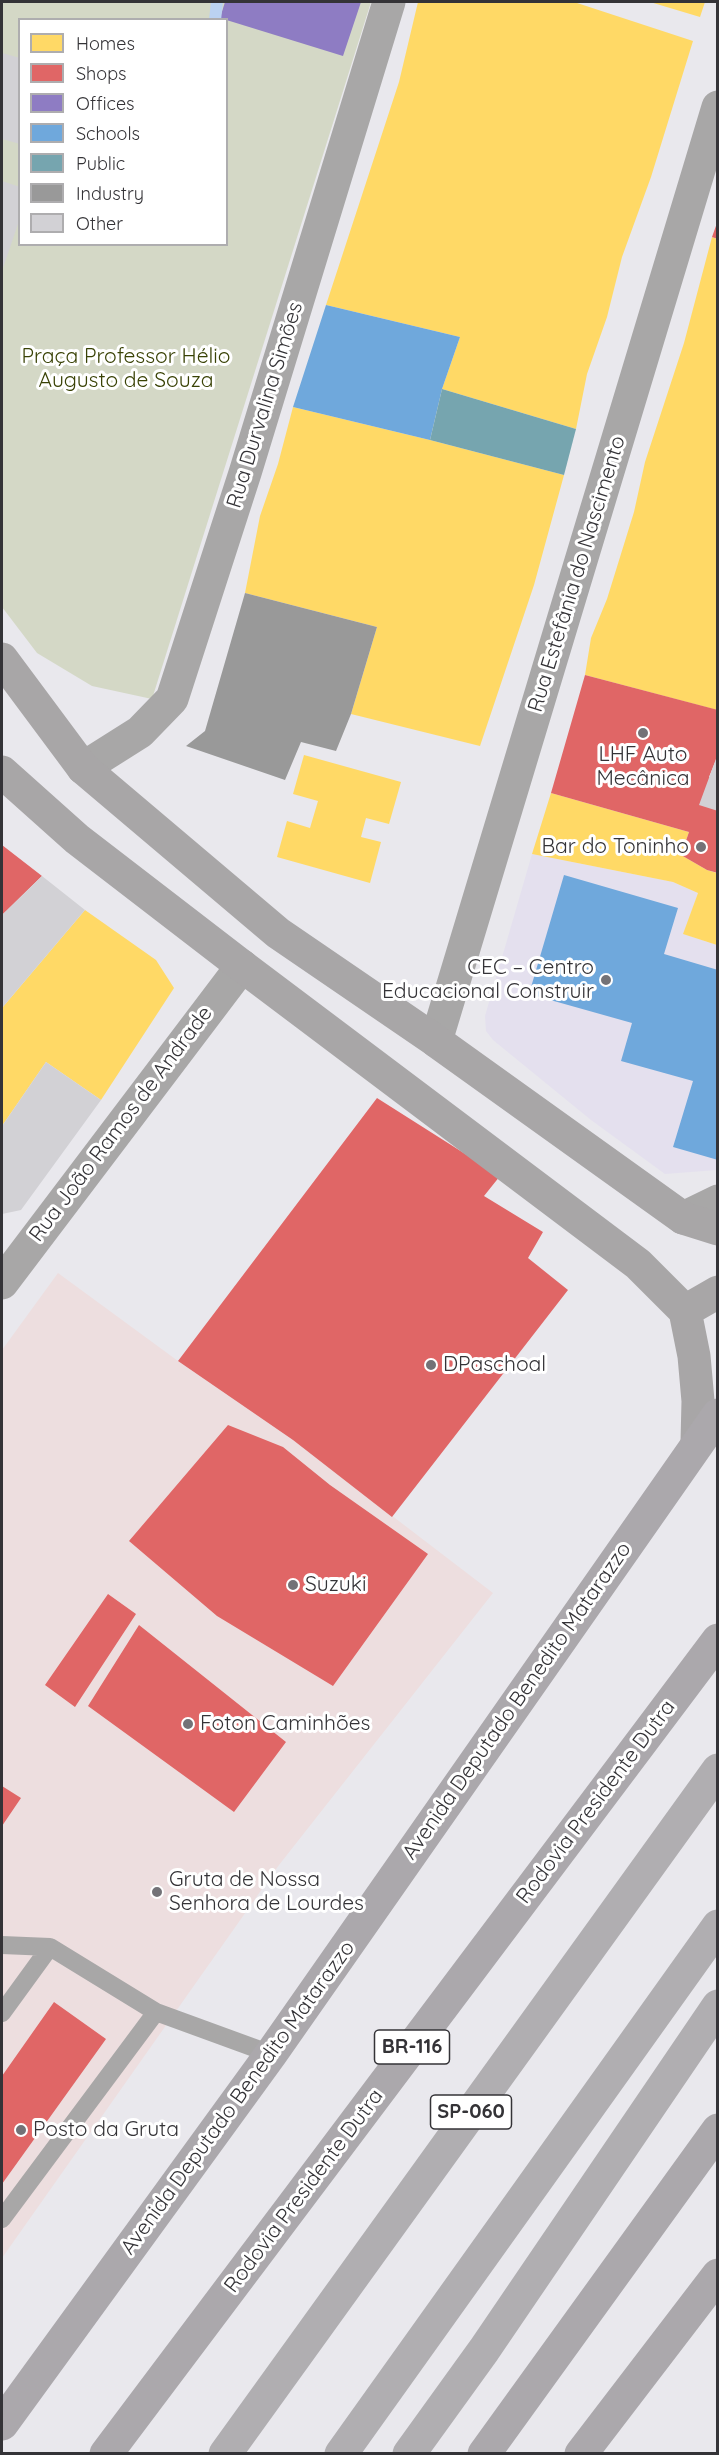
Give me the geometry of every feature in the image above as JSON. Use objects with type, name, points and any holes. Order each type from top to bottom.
[{"type":"highway","name":"SP-060","points":[[225,2454],[717,1770]]},
{"type":"highway","points":[[341,2454],[717,1926]]},
{"type":"highway","points":[[409,2454],[484,2350],[717,2006]]},
{"type":"main road","points":[[2,659],[83,768],[278,933],[436,1041],[683,1218],[717,1229]]},
{"type":"main road","points":[[2,772],[77,839],[638,1264],[685,1311],[694,1356],[698,1401],[697,1442]]},
{"type":"main road","points":[[685,1311],[717,1292]]},
{"type":"main road","name":"Avenida Deputado Benedito Matarazzo","points":[[2,2421],[75,2326],[271,2054],[717,1415]]},
{"type":"main road","name":"Rodovia Presidente Dutra","points":[[106,2454],[717,1640]]},
{"type":"main road","points":[[484,2454],[717,2130]]},
{"type":"main road","points":[[581,2454],[717,2275]]},
{"type":"street","name":"Rua Durvalina Simões","points":[[83,768],[140,732],[172,699],[245,472],[389,2]]},
{"type":"street","name":"Rua Estefânia do Nascimento","points":[[436,1041],[717,107]]},
{"type":"street","name":"Rua João Ramos de Andrade","points":[[5,1271],[242,966]]},
{"type":"street","points":[[683,1218],[717,1201]]},
{"type":"lane","points":[[2,1945],[50,1947],[156,2012],[271,2054]]},
{"type":"lane","points":[[2,2013],[50,1947]]},
{"type":"lane","points":[[2,2219],[156,2012]]},
{"type":"shaded area","name":"CEC – Centro Educacional Construir","points":[[532,854],[673,882],[698,893],[684,934],[717,945],[717,1170],[665,1174],[591,1120],[493,1040],[486,1031],[485,1016]]},
{"type":"shaded area","points":[[58,1273],[178,1361],[293,1440],[493,1593],[279,1865],[2,2258],[2,1350]]},
{"type":"green space","name":"Praça Professor Hélio Augusto de Souza","points":[[2,2],[371,2],[152,699],[92,686],[37,653],[2,607]]},
{"type":"building: Homes","points":[[418,2],[574,2],[693,41],[651,177],[622,257],[607,317],[587,374],[576,429],[442,389],[460,337],[326,305],[399,82]]},
{"type":"building: Homes","points":[[650,2],[705,2],[700,17]]},
{"type":"building: Homes","points":[[712,237],[717,239],[717,710],[585,675],[591,638],[607,599],[634,512],[645,462],[684,343]]},
{"type":"building: Homes","points":[[293,407],[564,475],[534,585],[480,746],[351,714],[377,627],[245,593],[260,516],[278,464]]},
{"type":"building: Homes","points":[[304,755],[401,782],[389,824],[366,818],[361,837],[381,842],[370,883],[277,857],[287,821],[310,828],[318,801],[293,794]]},
{"type":"building: Homes","points":[[551,793],[689,832],[681,855],[717,873],[717,945],[683,934],[698,893],[673,882],[532,854]]},
{"type":"building: Homes","points":[[85,910],[156,960],[174,988],[101,1100],[46,1062],[2,1126],[2,1008]]},
{"type":"building: Shops","points":[[718,223],[718,239],[712,237]]},
{"type":"building: Shops","name":"LHF Auto Mecânica","points":[[585,675],[718,710],[718,755],[709,777],[718,780],[718,873],[707,870],[681,855],[689,832],[551,793]]},
{"type":"building: Shops","points":[[2,845],[42,876],[2,915]]},
{"type":"building: Shops","points":[[377,1098],[500,1176],[484,1196],[543,1232],[528,1258],[568,1290],[392,1517],[293,1440],[178,1361]]},
{"type":"building: Shops","name":"Suzuki","points":[[228,1425],[283,1447],[330,1485],[428,1554],[333,1686],[217,1616],[129,1541]]},
{"type":"building: Shops","points":[[108,1594],[136,1614],[75,1707],[45,1685]]},
{"type":"building: Shops","name":"Foton Caminhões","points":[[139,1625],[286,1742],[234,1812],[88,1706]]},
{"type":"building: Shops","points":[[2,1786],[21,1798],[2,1826]]},
{"type":"building: Shops","name":"Posto da Gruta","points":[[54,2002],[106,2039],[2,2184],[2,2076]]},
{"type":"building: Offices","points":[[225,2],[361,2],[343,56],[228,20],[228,18],[220,18]]},
{"type":"building: Schools","points":[[326,305],[460,337],[442,389],[430,440],[293,407]]},
{"type":"building: Schools","points":[[564,875],[678,908],[664,954],[718,970],[718,1160],[673,1147],[693,1081],[621,1061],[632,1023],[529,994]]},
{"type":"building: Public","points":[[442,389],[576,429],[564,475],[430,440]]},
{"type":"building: Industry","points":[[245,593],[377,627],[351,714],[336,751],[301,742],[285,780],[186,746],[205,731]]},
{"type":"building: Other","points":[[2,53],[18,57],[18,143],[2,139]]},
{"type":"building: Other","points":[[2,181],[18,186],[18,224],[2,271]]},
{"type":"building: Other","points":[[718,756],[718,811],[699,805]]},
{"type":"building: Other","points":[[42,876],[85,910],[2,1008],[2,915]]},
{"type":"building: Other","points":[[46,1062],[101,1100],[21,1210],[2,1214],[2,1126]]},
{"type":"waterway","points":[[215,18],[217,2]]},
{"type":"place","name":"LHF Auto Mecânica","points":[[643,733]]},
{"type":"place","name":"Bar do Toninho","points":[[701,847]]},
{"type":"place","name":"CEC – Centro Educacional Construir","points":[[606,980]]},
{"type":"place","name":"DPaschoal","points":[[431,1365]]},
{"type":"place","name":"Suzuki","points":[[293,1585]]},
{"type":"place","name":"Foton Caminhões","points":[[188,1724]]},
{"type":"place","name":"Gruta de Nossa Senhora de Lourdes","points":[[157,1892]]},
{"type":"place","name":"Posto da Gruta","points":[[21,2130]]}]
